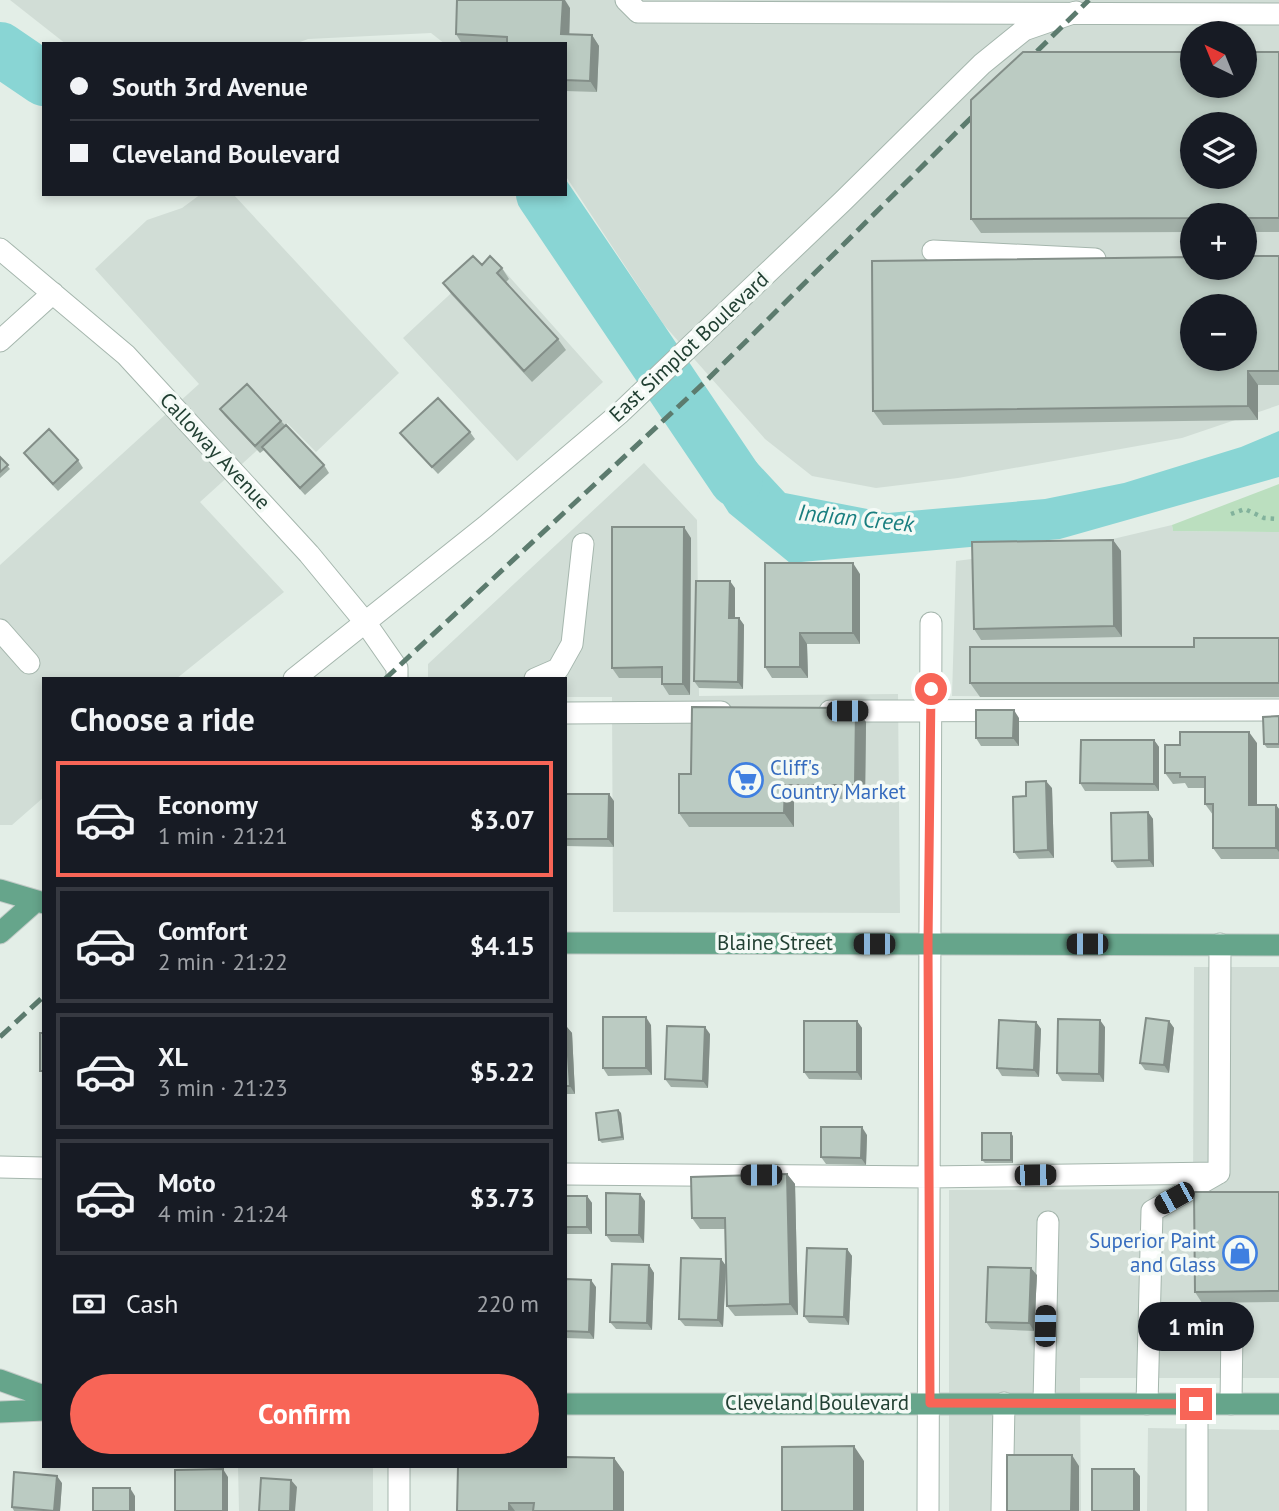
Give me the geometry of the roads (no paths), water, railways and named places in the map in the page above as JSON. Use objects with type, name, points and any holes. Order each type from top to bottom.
[{"type":"main road","points":[[0,890],[41,900]]},
{"type":"main road","points":[[0,933],[41,900]]},
{"type":"main road","name":"Blaine Street","points":[[567,943],[1279,945]]},
{"type":"main road","points":[[0,1380],[42,1395]]},
{"type":"main road","name":"Cleveland Boulevard","points":[[567,1404],[1279,1404]]},
{"type":"main road","points":[[0,1412],[42,1410]]},
{"type":"street","points":[[626,0],[638,12],[1279,13]]},
{"type":"street","name":"East Simplot Boulevard","points":[[297,677],[620,413],[682,357],[982,64],[1024,30],[1076,12]]},
{"type":"street","name":"Calloway Avenue","points":[[0,249],[127,355],[309,554],[365,622],[397,668],[397,677]]},
{"type":"street","points":[[933,251],[1113,259]]},
{"type":"street","points":[[0,341],[53,293]]},
{"type":"street","points":[[540,677],[558,669],[572,644],[583,544]]},
{"type":"street","points":[[928,1511],[928,944],[932,623]]},
{"type":"street","points":[[0,630],[29,663]]},
{"type":"street","points":[[805,712],[1279,710]]},
{"type":"street","points":[[567,713],[735,712]]},
{"type":"street","points":[[1219,1173],[1220,944]]},
{"type":"street","points":[[0,1167],[42,1168]]},
{"type":"street","points":[[567,1174],[929,1177],[1219,1173]]},
{"type":"street","points":[[1147,1404],[1152,1211],[1219,1173]]},
{"type":"street","points":[[1044,1403],[1048,1222]]},
{"type":"street","points":[[1149,1324],[1232,1327],[1231,1404]]},
{"type":"street","points":[[1002,1511],[1004,1403]]},
{"type":"street","points":[[1196,1404],[1197,1511]]},
{"type":"street","points":[[399,1468],[399,1511]]},
{"type":"water","points":[[707,409],[785,493],[888,513],[1045,499],[1124,483],[1241,447],[1279,431],[1279,477],[1060,539],[790,563],[729,513],[677,431]]},
{"type":"waterway","name":"Indian Creek","points":[[0,49],[42,78]]},
{"type":"waterway","name":"Indian Creek","points":[[544,196],[736,480]]},
{"type":"railway","points":[[1022,66],[1089,0]]},
{"type":"railway","points":[[387,677],[707,380],[985,104]]},
{"type":"railway","points":[[0,1037],[42,998]]},
{"type":"place","name":"Cliff's Country Market","points":[[746,780]]},
{"type":"place","name":"Superior Paint and Glass","points":[[1240,1253]]}]
